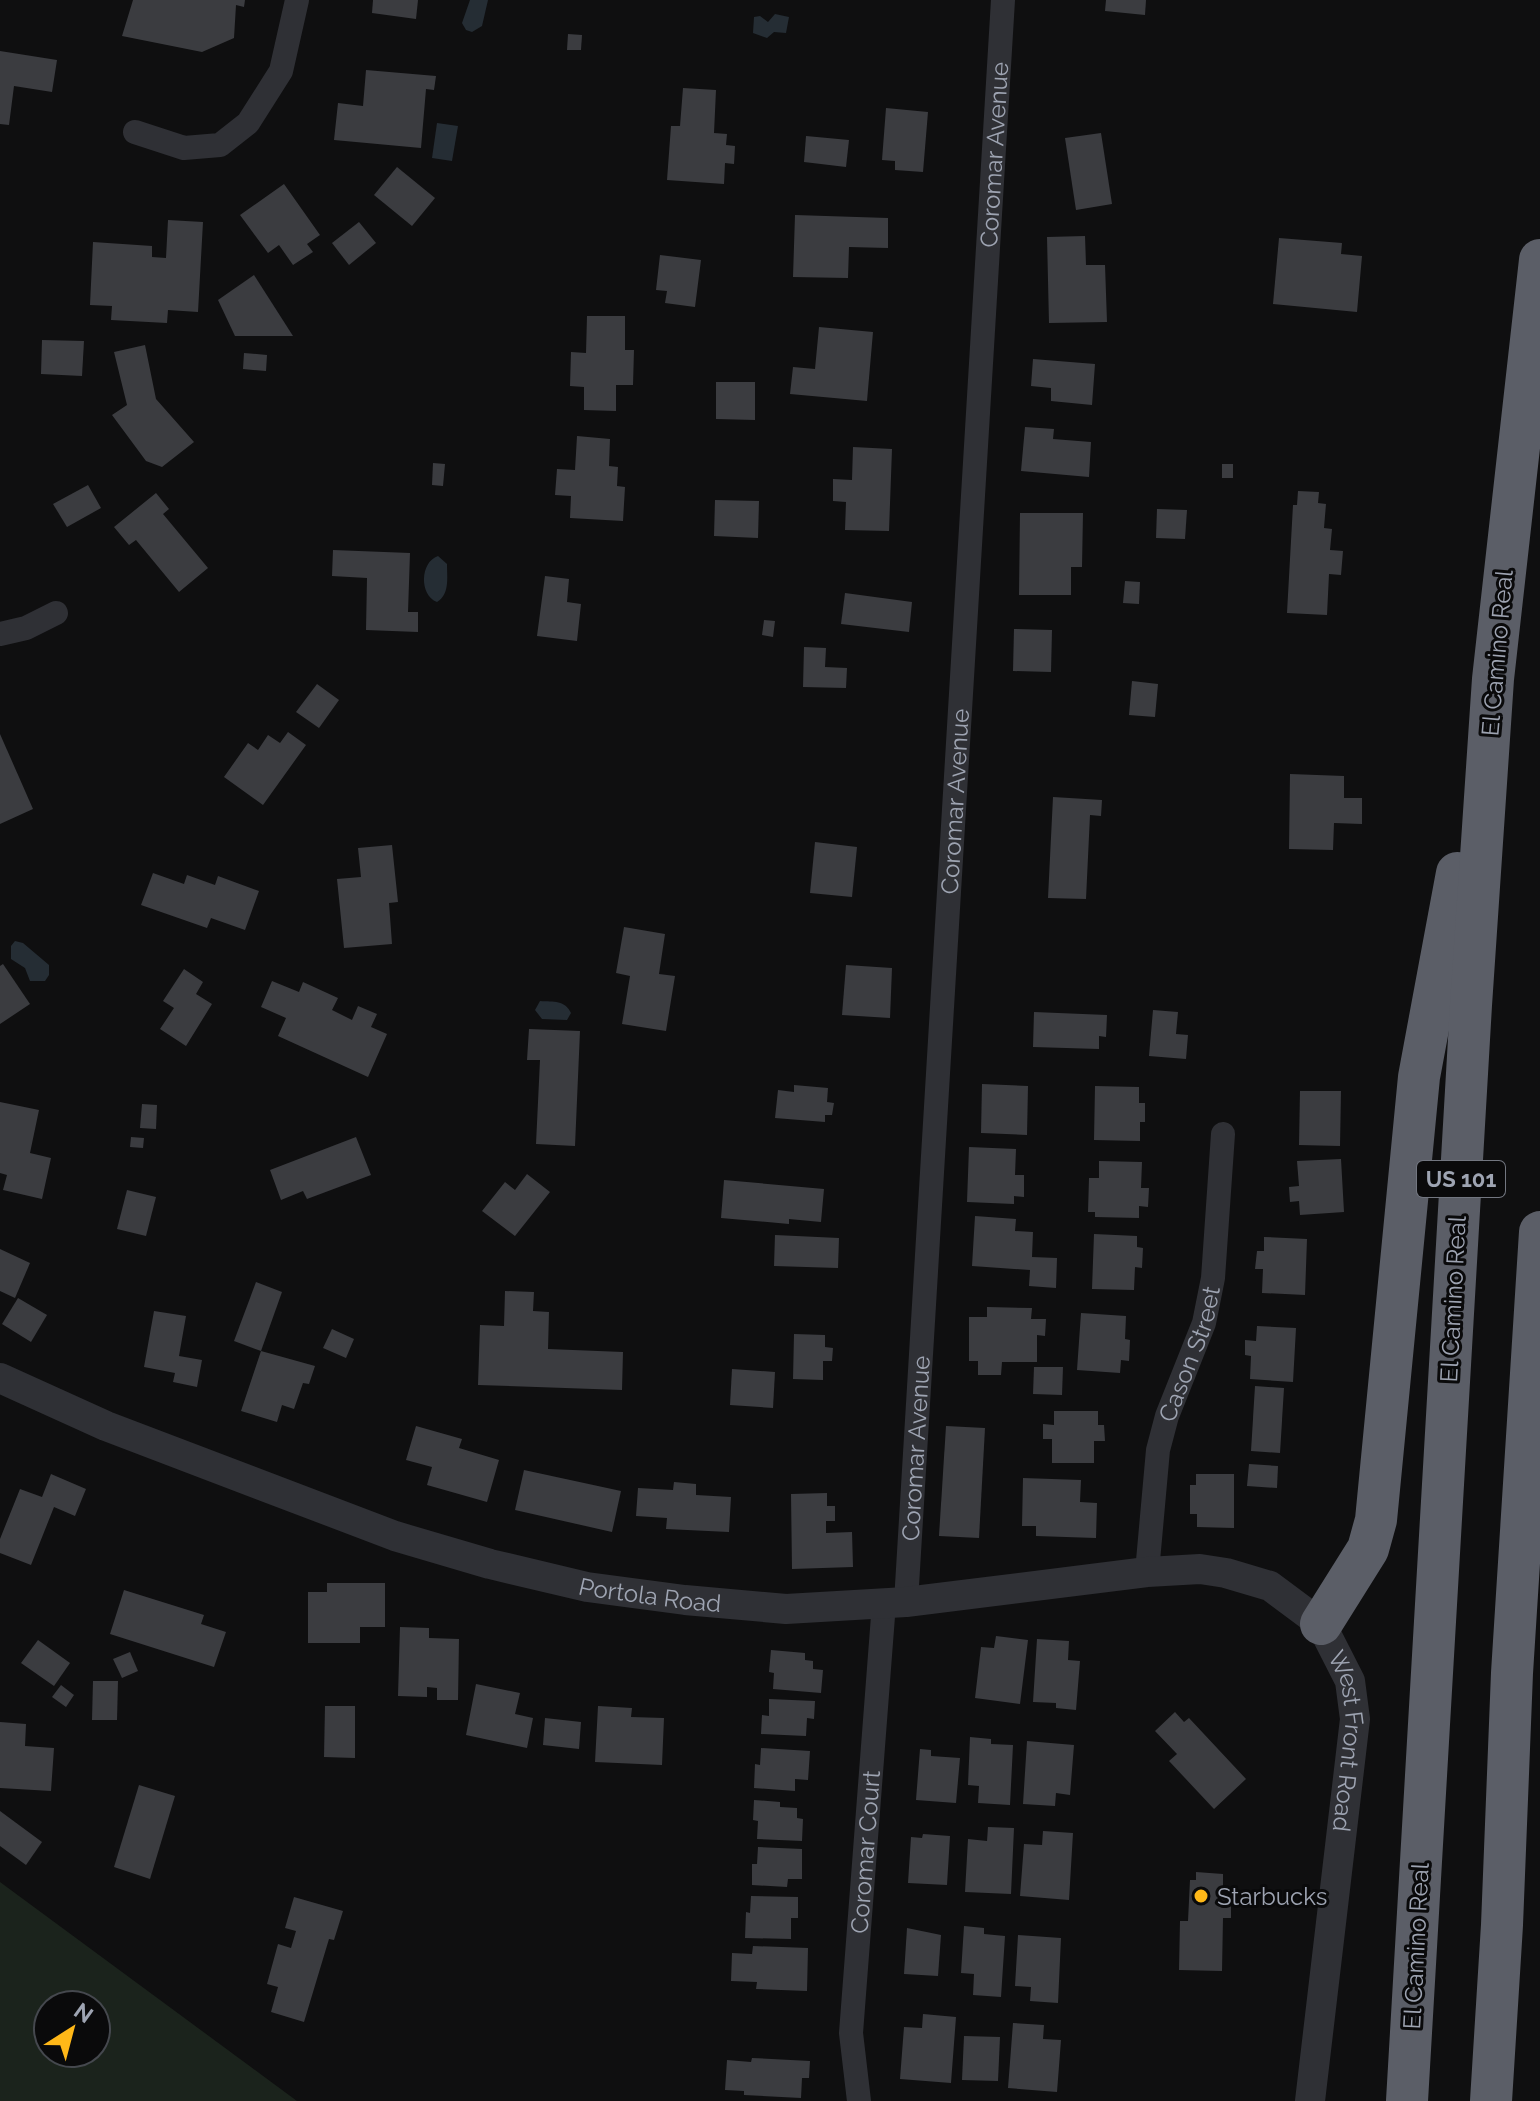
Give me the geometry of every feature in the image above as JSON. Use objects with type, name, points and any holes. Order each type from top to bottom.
[{"type":"highway","name":"El Camino Real","points":[[1407,2101],[1493,679],[1540,260]]},
{"type":"highway","points":[[1321,1624],[1368,1549],[1376,1520],[1419,1077],[1493,679]]},
{"type":"highway","points":[[1491,2101],[1512,1673],[1540,1232]]},
{"type":"highway","points":[[1502,1925],[1508,2101]]},
{"type":"street","points":[[135,132],[184,148],[220,145],[248,123],[281,71],[297,0]]},
{"type":"street","name":"Coromar Avenue","points":[[895,1602],[1003,0]]},
{"type":"street","points":[[0,634],[26,628],[56,613]]},
{"type":"street","name":"Cason Street","points":[[1147,1572],[1158,1450],[1167,1416],[1204,1323],[1213,1278],[1223,1134]]},
{"type":"street","name":"Portola Road","points":[[0,1378],[106,1426],[366,1525],[490,1564],[587,1587],[786,1609],[895,1602],[1147,1572],[1200,1569],[1270,1586],[1321,1624]]},
{"type":"street","name":"Coromar Court","points":[[859,2101],[851,2033],[895,1602]]},
{"type":"street","name":"West Front Road","points":[[1310,2101],[1355,1719],[1350,1681],[1321,1624]]},
{"type":"shaded area","points":[[470,0],[488,0],[482,26],[472,32],[466,30],[462,23]]},
{"type":"shaded area","points":[[775,14],[789,17],[786,33],[774,32],[767,38],[753,33],[754,17],[760,16],[768,22]]},
{"type":"shaded area","points":[[437,123],[458,126],[452,161],[432,158]]},
{"type":"shaded area","points":[[438,556],[447,564],[447,580],[444,595],[437,602],[427,593],[424,579],[428,565]]},
{"type":"shaded area","points":[[15,941],[23,943],[49,965],[49,975],[45,981],[30,981],[25,968],[11,959],[11,946]]},
{"type":"shaded area","points":[[540,1001],[562,1004],[571,1013],[567,1020],[542,1019],[535,1010]]},
{"type":"shaded area","points":[[0,1882],[297,2101],[0,2101]]},
{"type":"building","points":[[133,0],[245,0],[244,7],[236,5],[234,38],[202,52],[122,36]]},
{"type":"building","points":[[373,0],[418,0],[416,19],[372,13]]},
{"type":"building","points":[[1106,0],[1146,0],[1145,15],[1105,11]]},
{"type":"building","points":[[568,34],[582,35],[581,50],[567,50]]},
{"type":"building","points":[[0,51],[57,60],[52,92],[14,86],[9,125],[0,124]]},
{"type":"building","points":[[366,70],[436,76],[434,90],[426,89],[421,148],[334,140],[338,103],[363,106]]},
{"type":"building","points":[[683,88],[716,90],[714,133],[727,134],[726,145],[735,146],[734,164],[725,163],[724,184],[667,180],[671,126],[680,126]]},
{"type":"building","points":[[886,108],[928,112],[923,172],[895,170],[895,161],[882,160]]},
{"type":"building","points":[[1101,133],[1112,204],[1076,210],[1065,138]]},
{"type":"building","points":[[806,136],[849,140],[846,167],[804,162]]},
{"type":"building","points":[[397,167],[435,198],[412,226],[374,195]]},
{"type":"building","points":[[284,184],[320,235],[307,244],[313,252],[293,265],[279,245],[268,253],[240,215]]},
{"type":"building","points":[[795,215],[888,218],[888,248],[849,247],[848,278],[793,277]]},
{"type":"building","points":[[168,220],[203,222],[198,312],[168,310],[167,323],[111,320],[112,306],[90,305],[93,242],[152,246],[152,257],[166,258]]},
{"type":"building","points":[[359,222],[376,243],[349,265],[332,243]]},
{"type":"building","points":[[1085,236],[1086,265],[1105,265],[1107,322],[1049,323],[1047,237]]},
{"type":"building","points":[[1279,238],[1342,243],[1341,254],[1362,256],[1357,312],[1273,304]]},
{"type":"building","points":[[660,255],[701,260],[695,307],[665,303],[667,291],[656,290]]},
{"type":"building","points":[[254,275],[293,336],[235,336],[218,300]]},
{"type":"building","points":[[587,316],[625,316],[625,350],[634,350],[633,385],[616,385],[616,411],[584,410],[584,387],[570,386],[571,352],[586,353]]},
{"type":"building","points":[[819,327],[873,332],[867,401],[790,394],[793,367],[815,369]]},
{"type":"building","points":[[42,340],[84,341],[82,376],[41,374]]},
{"type":"building","points":[[145,345],[156,399],[194,442],[162,467],[146,461],[112,415],[127,405],[114,352]]},
{"type":"building","points":[[244,353],[267,355],[266,371],[243,369]]},
{"type":"building","points":[[1033,359],[1095,364],[1092,405],[1051,401],[1051,388],[1031,386]]},
{"type":"building","points":[[716,382],[755,382],[755,420],[716,419]]},
{"type":"building","points":[[1025,427],[1054,429],[1053,439],[1091,442],[1089,477],[1021,471]]},
{"type":"building","points":[[577,436],[610,439],[609,466],[618,467],[617,486],[625,487],[623,521],[570,518],[571,496],[555,495],[557,469],[575,470]]},
{"type":"building","points":[[853,447],[892,449],[889,531],[845,530],[846,502],[833,501],[833,479],[852,480]]},
{"type":"building","points":[[433,463],[445,464],[443,486],[432,485]]},
{"type":"building","points":[[1222,464],[1233,464],[1233,478],[1222,478]]},
{"type":"building","points":[[88,485],[101,508],[67,527],[53,504]]},
{"type":"building","points":[[1298,491],[1319,492],[1318,503],[1326,504],[1324,528],[1332,529],[1330,550],[1343,551],[1341,575],[1329,574],[1327,615],[1287,613],[1293,505],[1297,505]]},
{"type":"building","points":[[156,493],[169,509],[163,514],[208,568],[179,592],[136,540],[129,545],[114,527]]},
{"type":"building","points":[[715,500],[759,501],[758,538],[714,536]]},
{"type":"building","points":[[1157,509],[1187,510],[1185,539],[1156,538]]},
{"type":"building","points":[[1020,513],[1083,513],[1082,567],[1071,567],[1071,595],[1019,595]]},
{"type":"building","points":[[333,550],[410,553],[408,612],[418,612],[418,632],[366,630],[367,578],[332,576]]},
{"type":"building","points":[[545,576],[569,579],[567,602],[581,604],[577,641],[537,636]]},
{"type":"building","points":[[1125,581],[1140,582],[1139,604],[1123,603]]},
{"type":"building","points":[[845,593],[912,602],[909,632],[841,624]]},
{"type":"building","points":[[764,620],[775,621],[773,637],[762,635]]},
{"type":"building","points":[[1014,629],[1052,630],[1051,672],[1013,671]]},
{"type":"building","points":[[804,647],[826,648],[825,667],[847,668],[846,688],[803,687]]},
{"type":"building","points":[[1132,681],[1158,684],[1155,717],[1129,715]]},
{"type":"building","points":[[317,684],[339,700],[319,728],[296,712]]},
{"type":"building","points":[[288,732],[306,745],[263,805],[224,777],[248,743],[258,750],[268,735],[280,743]]},
{"type":"building","points":[[0,734],[33,809],[0,824]]},
{"type":"building","points":[[1290,774],[1344,776],[1344,798],[1362,798],[1362,824],[1334,823],[1333,850],[1289,849]]},
{"type":"building","points":[[1053,797],[1102,800],[1101,816],[1090,815],[1086,899],[1048,898]]},
{"type":"building","points":[[815,842],[857,847],[852,897],[810,893]]},
{"type":"building","points":[[392,845],[398,902],[389,903],[392,944],[344,948],[337,879],[361,877],[358,848]]},
{"type":"building","points":[[153,873],[184,884],[187,875],[215,885],[218,876],[259,891],[245,930],[211,918],[207,928],[141,905]]},
{"type":"building","points":[[624,927],[665,934],[659,974],[675,976],[666,1031],[622,1024],[630,976],[616,973]]},
{"type":"building","points":[[3,964],[30,1004],[0,1024],[0,966]]},
{"type":"building","points":[[846,965],[892,968],[890,1018],[842,1015]]},
{"type":"building","points":[[184,969],[203,982],[196,994],[212,1004],[186,1046],[160,1029],[174,1008],[163,1001]]},
{"type":"building","points":[[272,981],[299,992],[303,982],[338,998],[332,1010],[352,1020],[358,1006],[377,1014],[371,1027],[387,1034],[368,1077],[278,1036],[286,1018],[261,1007]]},
{"type":"building","points":[[1153,1010],[1178,1012],[1176,1034],[1188,1035],[1186,1059],[1149,1056]]},
{"type":"building","points":[[1034,1012],[1107,1015],[1106,1037],[1099,1036],[1099,1049],[1033,1047]]},
{"type":"building","points":[[529,1029],[580,1031],[575,1146],[536,1144],[540,1060],[527,1060]]},
{"type":"building","points":[[982,1084],[1028,1086],[1027,1135],[981,1133]]},
{"type":"building","points":[[794,1085],[828,1088],[827,1102],[834,1103],[832,1115],[825,1115],[825,1122],[775,1118],[778,1090],[794,1092]]},
{"type":"building","points":[[1095,1086],[1139,1087],[1139,1103],[1145,1103],[1145,1122],[1140,1122],[1140,1141],[1094,1140]]},
{"type":"building","points":[[1300,1091],[1341,1091],[1340,1146],[1299,1145]]},
{"type":"building","points":[[0,1102],[39,1110],[30,1153],[51,1158],[42,1199],[3,1190],[7,1175],[0,1173]]},
{"type":"building","points":[[142,1104],[157,1105],[156,1129],[140,1128]]},
{"type":"building","points":[[131,1137],[144,1138],[143,1148],[130,1147]]},
{"type":"building","points":[[356,1137],[371,1175],[307,1199],[303,1191],[281,1200],[270,1170]]},
{"type":"building","points":[[969,1147],[1016,1149],[1015,1175],[1024,1175],[1024,1197],[1014,1196],[1014,1204],[967,1202]]},
{"type":"building","points":[[1341,1159],[1344,1212],[1300,1215],[1299,1201],[1290,1202],[1289,1187],[1299,1186],[1297,1161]]},
{"type":"building","points":[[1099,1161],[1142,1162],[1141,1188],[1149,1188],[1148,1207],[1139,1206],[1139,1218],[1095,1217],[1095,1212],[1088,1212],[1089,1178],[1099,1178]]},
{"type":"building","points":[[527,1174],[550,1192],[515,1236],[482,1211],[505,1182],[515,1190]]},
{"type":"building","points":[[724,1180],[824,1189],[821,1222],[789,1219],[789,1224],[721,1218]]},
{"type":"building","points":[[127,1190],[156,1197],[146,1236],[117,1229]]},
{"type":"building","points":[[975,1216],[1016,1219],[1015,1231],[1033,1232],[1032,1257],[1057,1258],[1056,1288],[1029,1286],[1030,1270],[972,1266]]},
{"type":"building","points":[[1094,1234],[1137,1236],[1137,1247],[1143,1248],[1142,1268],[1135,1267],[1134,1290],[1092,1289]]},
{"type":"building","points":[[775,1235],[839,1238],[838,1268],[774,1266]]},
{"type":"building","points":[[1264,1237],[1307,1239],[1305,1295],[1262,1293],[1263,1269],[1255,1269],[1257,1251],[1264,1251]]},
{"type":"building","points":[[0,1249],[30,1263],[15,1298],[0,1291]]},
{"type":"building","points":[[256,1282],[282,1292],[261,1351],[234,1341]]},
{"type":"building","points":[[505,1291],[534,1292],[533,1311],[549,1312],[548,1349],[623,1352],[622,1390],[478,1385],[480,1325],[504,1326]]},
{"type":"building","points":[[18,1298],[47,1315],[31,1342],[2,1324]]},
{"type":"building","points":[[987,1307],[1032,1308],[1031,1319],[1046,1319],[1045,1336],[1037,1335],[1037,1362],[1002,1362],[1001,1375],[978,1375],[978,1361],[969,1361],[969,1317],[987,1317]]},
{"type":"building","points":[[154,1311],[186,1316],[179,1356],[202,1360],[197,1387],[173,1382],[175,1373],[144,1367]]},
{"type":"building","points":[[1081,1313],[1126,1316],[1125,1339],[1130,1340],[1129,1361],[1121,1360],[1120,1373],[1077,1370]]},
{"type":"building","points":[[1257,1326],[1296,1328],[1293,1382],[1250,1379],[1251,1356],[1245,1355],[1245,1340],[1256,1341]]},
{"type":"building","points":[[332,1329],[354,1339],[346,1358],[323,1348]]},
{"type":"building","points":[[794,1334],[825,1335],[825,1347],[833,1348],[832,1361],[823,1361],[823,1380],[793,1379]]},
{"type":"building","points":[[261,1351],[315,1366],[309,1384],[303,1383],[294,1409],[282,1405],[277,1422],[241,1411]]},
{"type":"building","points":[[1034,1367],[1063,1367],[1062,1395],[1033,1394]]},
{"type":"building","points":[[732,1369],[775,1372],[773,1408],[730,1405]]},
{"type":"building","points":[[1255,1386],[1284,1388],[1280,1453],[1251,1451]]},
{"type":"building","points":[[1054,1411],[1098,1411],[1098,1425],[1104,1425],[1105,1441],[1094,1441],[1094,1463],[1052,1463],[1052,1439],[1043,1439],[1043,1424],[1054,1425]]},
{"type":"building","points":[[416,1426],[462,1439],[459,1448],[499,1460],[487,1502],[427,1485],[432,1467],[406,1460]]},
{"type":"building","points":[[946,1426],[985,1428],[979,1538],[939,1536]]},
{"type":"building","points":[[1249,1464],[1278,1466],[1277,1488],[1247,1486]]},
{"type":"building","points":[[524,1470],[621,1491],[612,1532],[515,1510]]},
{"type":"building","points":[[51,1474],[86,1489],[75,1516],[54,1507],[31,1565],[0,1553],[0,1539],[20,1489],[42,1497]]},
{"type":"building","points":[[1196,1474],[1234,1474],[1234,1528],[1197,1527],[1197,1514],[1190,1514],[1190,1485],[1196,1485]]},
{"type":"building","points":[[1023,1478],[1081,1480],[1080,1502],[1097,1503],[1096,1538],[1036,1536],[1036,1526],[1022,1526]]},
{"type":"building","points":[[674,1482],[696,1484],[696,1495],[731,1497],[729,1532],[666,1529],[667,1518],[636,1516],[638,1488],[673,1490]]},
{"type":"building","points":[[827,1493],[827,1506],[835,1506],[835,1521],[826,1521],[826,1533],[852,1532],[853,1567],[792,1569],[791,1494]]},
{"type":"building","points":[[327,1583],[385,1583],[385,1627],[360,1627],[360,1643],[308,1643],[308,1592],[327,1592]]},
{"type":"building","points":[[124,1590],[204,1615],[201,1624],[226,1632],[214,1667],[110,1634]]},
{"type":"building","points":[[400,1627],[429,1628],[429,1638],[459,1639],[458,1700],[437,1700],[437,1688],[427,1687],[427,1697],[398,1696]]},
{"type":"building","points":[[996,1636],[1028,1640],[1020,1704],[975,1698],[981,1647],[994,1648]]},
{"type":"building","points":[[1037,1639],[1069,1641],[1068,1660],[1080,1661],[1076,1710],[1056,1708],[1056,1703],[1033,1702]]},
{"type":"building","points":[[38,1640],[70,1663],[54,1686],[21,1663]]},
{"type":"building","points":[[771,1650],[805,1653],[805,1660],[813,1661],[813,1669],[823,1670],[821,1693],[773,1689],[774,1673],[769,1672]]},
{"type":"building","points":[[130,1652],[138,1671],[122,1678],[113,1659]]},
{"type":"building","points":[[93,1681],[118,1681],[117,1720],[92,1720]]},
{"type":"building","points":[[476,1684],[520,1693],[515,1714],[533,1718],[527,1748],[466,1735]]},
{"type":"building","points":[[61,1685],[74,1695],[66,1707],[52,1697]]},
{"type":"building","points":[[769,1699],[815,1701],[814,1719],[807,1718],[806,1736],[761,1734],[762,1715],[769,1716]]},
{"type":"building","points":[[325,1706],[355,1706],[355,1758],[324,1757]]},
{"type":"building","points":[[598,1706],[632,1708],[631,1717],[664,1718],[662,1765],[595,1762]]},
{"type":"building","points":[[1175,1712],[1184,1722],[1189,1718],[1246,1779],[1214,1809],[1169,1761],[1177,1754],[1155,1731]]},
{"type":"building","points":[[545,1718],[581,1722],[579,1749],[543,1745]]},
{"type":"building","points":[[0,1722],[26,1724],[25,1746],[54,1748],[51,1791],[0,1788]]},
{"type":"building","points":[[970,1737],[991,1739],[991,1744],[1013,1745],[1010,1805],[978,1803],[979,1786],[968,1785]]},
{"type":"building","points":[[1027,1741],[1074,1745],[1070,1795],[1056,1793],[1055,1806],[1023,1804]]},
{"type":"building","points":[[761,1748],[810,1751],[808,1780],[795,1779],[795,1791],[754,1788],[755,1764],[760,1765]]},
{"type":"building","points":[[920,1749],[931,1750],[931,1756],[960,1758],[956,1803],[916,1800]]},
{"type":"building","points":[[139,1785],[175,1796],[150,1879],[114,1867]]},
{"type":"building","points":[[754,1800],[780,1802],[780,1807],[797,1808],[797,1818],[803,1819],[802,1841],[757,1839],[758,1821],[753,1820]]},
{"type":"building","points":[[0,1811],[42,1842],[26,1865],[0,1846]]},
{"type":"building","points":[[988,1827],[1014,1828],[1011,1894],[965,1892],[968,1839],[987,1841]]},
{"type":"building","points":[[1043,1831],[1073,1833],[1069,1900],[1020,1896],[1024,1844],[1042,1845]]},
{"type":"building","points":[[923,1834],[950,1836],[947,1885],[908,1883],[911,1837],[922,1838]]},
{"type":"building","points":[[758,1847],[802,1849],[802,1879],[788,1879],[787,1887],[752,1885],[752,1864],[757,1864]]},
{"type":"building","points":[[1196,1872],[1223,1874],[1223,1898],[1231,1898],[1231,1918],[1223,1918],[1222,1971],[1179,1970],[1180,1921],[1188,1921],[1190,1880],[1196,1880]]},
{"type":"building","points":[[751,1896],[798,1897],[798,1918],[791,1918],[791,1939],[745,1938],[746,1912],[750,1913]]},
{"type":"building","points":[[294,1897],[343,1911],[334,1940],[329,1939],[304,2022],[271,2012],[278,1987],[267,1984],[278,1944],[291,1948],[296,1931],[285,1928]]},
{"type":"building","points":[[964,1926],[984,1928],[984,1934],[1005,1936],[1001,1997],[973,1995],[974,1974],[961,1973]]},
{"type":"building","points":[[907,1928],[941,1935],[938,1976],[904,1974]]},
{"type":"building","points":[[1018,1935],[1061,1938],[1058,2003],[1030,2001],[1031,1987],[1015,1986]]},
{"type":"building","points":[[753,1946],[808,1948],[807,1991],[756,1989],[757,1982],[731,1981],[732,1953],[752,1954]]},
{"type":"building","points":[[923,2014],[956,2017],[951,2083],[900,2079],[904,2027],[922,2028]]},
{"type":"building","points":[[1013,2023],[1044,2025],[1043,2039],[1061,2040],[1057,2092],[1008,2088]]},
{"type":"building","points":[[964,2036],[1000,2037],[998,2081],[962,2080]]},
{"type":"building","points":[[752,2058],[810,2061],[809,2078],[802,2078],[801,2098],[744,2095],[744,2091],[725,2090],[727,2060],[751,2062]]},
{"type":"place","name":"Starbucks","points":[[1201,1896]]}]
